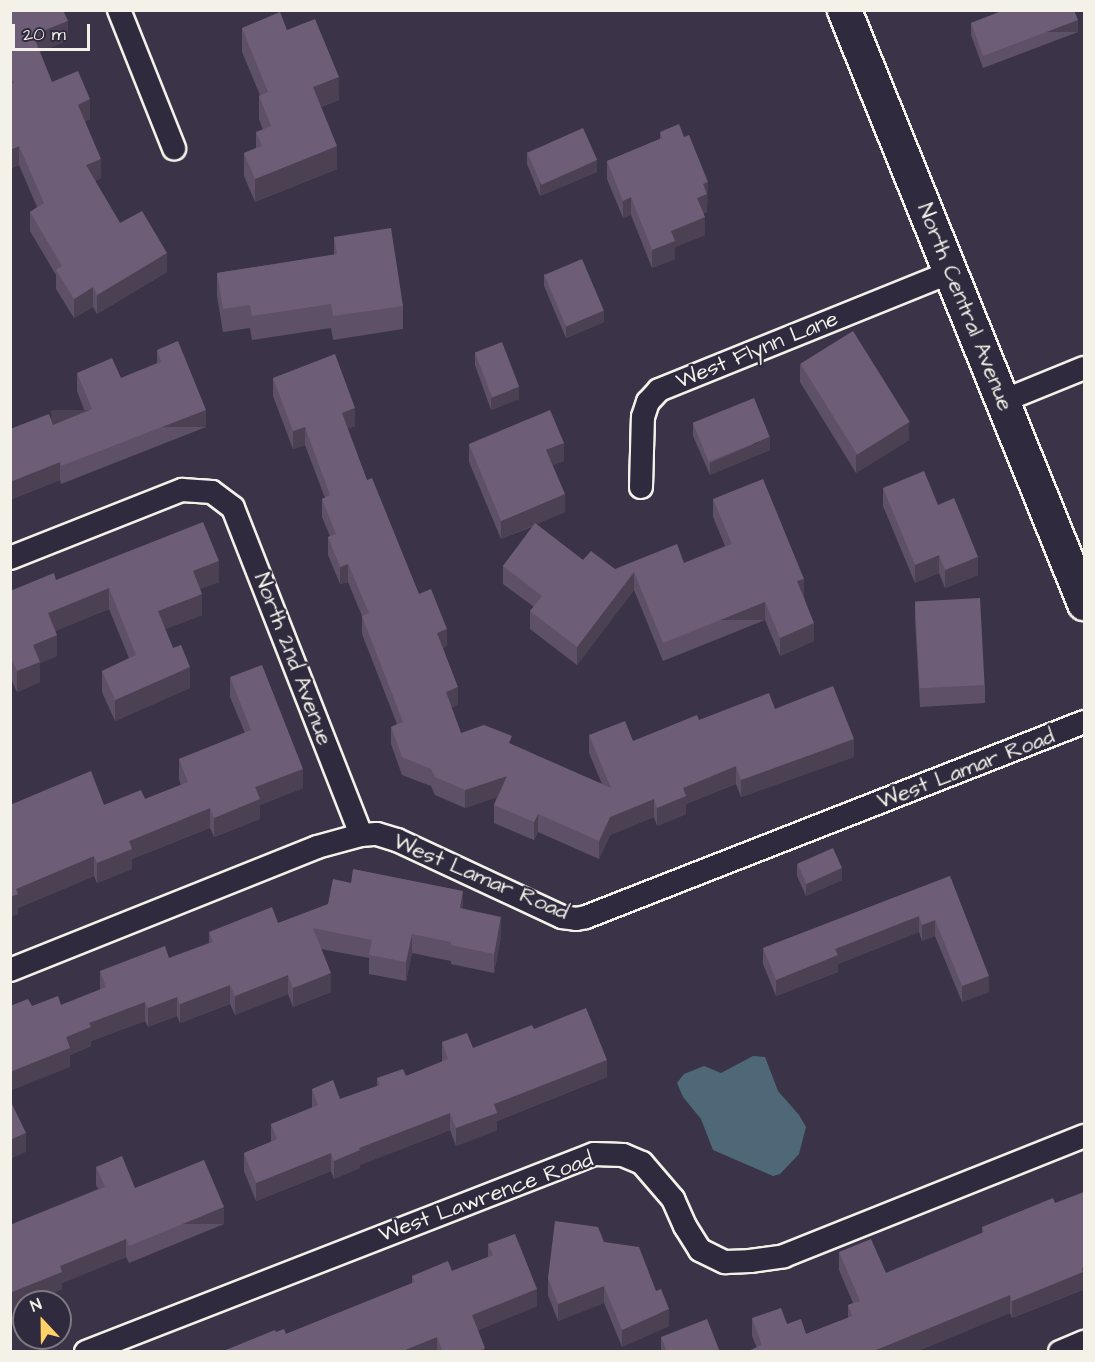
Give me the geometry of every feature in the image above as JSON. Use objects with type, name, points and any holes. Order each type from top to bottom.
[{"type":"main road","name":"North Central Avenue","points":[[844,10],[1084,603]]},
{"type":"street","points":[[119,10],[174,148]]},
{"type":"street","name":"West Flynn Lane","points":[[641,487],[643,417],[648,402],[659,390],[951,272]]},
{"type":"street","points":[[1003,401],[1084,368]]},
{"type":"street","name":"North 2nd Avenue","points":[[10,558],[182,490],[212,492],[233,508],[361,835]]},
{"type":"street","name":"West Lamar Road","points":[[10,970],[317,847],[361,835],[377,834],[397,840],[562,917],[576,919],[1084,722]]},
{"type":"street","name":"West Lawrence Road","points":[[86,1352],[594,1154],[623,1155],[642,1162],[673,1199],[685,1226],[700,1250],[725,1262],[784,1256],[1084,1136]]},
{"type":"street","points":[[1060,1352],[1084,1342]]},
{"type":"water","points":[[753,1056],[765,1057],[778,1091],[799,1115],[806,1127],[799,1154],[780,1174],[773,1176],[713,1150],[701,1119],[683,1097],[677,1083],[684,1074],[704,1066],[721,1073]]},
{"type":"building","points":[[10,10],[63,10],[68,21],[33,35],[52,82],[78,71],[90,99],[78,105],[101,159],[86,165],[120,223],[142,211],[167,253],[97,295],[93,287],[74,299],[56,270],[62,266],[30,212],[44,203],[19,146],[10,150],[10,84],[14,83],[10,75]]},
{"type":"building","points":[[1004,10],[1074,10],[1078,20],[983,56],[971,23]]},
{"type":"building","points":[[280,12],[287,30],[315,19],[339,77],[313,87],[337,146],[255,179],[244,153],[262,146],[256,132],[271,126],[259,96],[268,92],[242,28]]},
{"type":"building","points":[[679,124],[684,137],[689,135],[708,182],[703,184],[707,194],[697,198],[705,217],[671,231],[675,241],[652,250],[631,197],[623,201],[607,161],[662,138],[660,132]]},
{"type":"building","points":[[583,128],[597,160],[542,185],[527,153]]},
{"type":"building","points":[[391,228],[403,306],[333,316],[331,304],[252,316],[250,305],[223,309],[217,273],[337,254],[334,237]]},
{"type":"building","points":[[582,259],[604,311],[566,327],[544,275]]},
{"type":"building","points":[[853,331],[910,422],[857,455],[800,364]]},
{"type":"building","points":[[178,341],[206,410],[61,466],[60,462],[10,482],[10,429],[49,414],[53,425],[92,409],[77,373],[112,358],[121,378],[161,362],[157,350]]},
{"type":"building","points":[[502,342],[519,387],[492,397],[475,352]]},
{"type":"building","points":[[335,354],[355,408],[342,413],[367,480],[372,478],[419,594],[431,589],[447,629],[437,633],[458,687],[446,692],[461,733],[484,725],[512,736],[509,743],[611,788],[589,735],[625,721],[633,741],[697,715],[699,720],[769,693],[775,709],[833,686],[854,739],[741,780],[736,766],[683,788],[686,796],[657,808],[654,799],[610,817],[599,841],[538,814],[534,822],[494,805],[507,776],[465,790],[435,777],[431,769],[402,757],[391,727],[403,722],[362,616],[369,613],[348,564],[340,567],[328,537],[336,534],[322,499],[330,495],[305,427],[293,431],[273,378]]},
{"type":"building","points":[[754,398],[770,437],[709,462],[693,423]]},
{"type":"building","points":[[550,410],[564,443],[546,450],[565,494],[501,521],[469,444]]},
{"type":"building","points":[[924,471],[938,505],[954,498],[978,557],[945,570],[939,555],[915,565],[883,488]]},
{"type":"building","points":[[763,479],[804,579],[797,581],[814,623],[780,638],[765,602],[663,643],[634,572],[577,647],[530,611],[542,596],[503,566],[535,523],[583,560],[591,551],[615,569],[677,544],[684,563],[732,544],[713,499]]},
{"type":"building","points":[[203,522],[219,561],[193,571],[202,594],[158,611],[173,648],[181,645],[190,667],[115,700],[102,671],[136,655],[109,588],[48,613],[57,635],[33,645],[40,662],[17,671],[10,656],[10,591],[54,573],[56,580]]},
{"type":"building","points":[[980,598],[985,685],[920,688],[915,601]]},
{"type":"building","points":[[262,665],[303,769],[255,787],[260,799],[214,818],[210,808],[129,841],[132,849],[97,863],[94,856],[16,889],[18,894],[10,897],[10,805],[91,771],[104,805],[141,790],[145,799],[188,782],[179,759],[251,730],[230,677]]},
{"type":"building","points":[[833,848],[842,868],[806,884],[797,864]]},
{"type":"building","points":[[353,869],[463,891],[460,908],[501,917],[494,954],[412,934],[406,962],[369,955],[372,940],[313,928],[331,973],[293,988],[288,975],[235,996],[230,985],[180,1004],[177,997],[148,1008],[145,1002],[89,1023],[91,1027],[66,1037],[70,1048],[10,1072],[10,1006],[28,999],[32,1006],[58,996],[61,1005],[106,987],[100,971],[165,946],[169,958],[213,942],[209,932],[272,907],[278,923],[328,904],[333,879],[351,883]]},
{"type":"building","points":[[950,876],[989,976],[962,986],[935,920],[922,925],[919,916],[835,949],[838,955],[776,980],[763,948]]},
{"type":"building","points":[[586,1008],[607,1060],[494,1104],[497,1113],[456,1128],[450,1113],[359,1148],[360,1150],[334,1161],[331,1153],[256,1183],[244,1153],[277,1139],[271,1124],[318,1105],[312,1089],[333,1080],[340,1099],[380,1085],[377,1078],[403,1069],[406,1076],[448,1059],[442,1042],[467,1033],[473,1048],[532,1025],[534,1029]]},
{"type":"building","points":[[10,1100],[26,1133],[10,1140]]},
{"type":"building","points":[[122,1156],[135,1188],[204,1160],[224,1207],[129,1246],[126,1239],[60,1266],[62,1272],[12,1290],[12,1292],[10,1288],[10,1225],[105,1187],[96,1167]]},
{"type":"building","points":[[1084,1192],[1083,1272],[1012,1301],[1010,1295],[871,1352],[746,1352],[762,1345],[752,1318],[781,1308],[787,1324],[801,1319],[806,1334],[852,1316],[848,1305],[860,1301],[839,1252],[871,1239],[886,1273],[984,1232],[982,1227],[1053,1198],[1055,1203]]},
{"type":"building","points":[[555,1221],[598,1227],[604,1242],[639,1247],[656,1291],[661,1289],[669,1309],[622,1330],[604,1286],[558,1304],[548,1278]]},
{"type":"building","points":[[515,1234],[537,1289],[472,1315],[485,1348],[477,1352],[443,1352],[437,1337],[400,1352],[221,1352],[275,1330],[276,1332],[284,1329],[286,1334],[415,1282],[412,1276],[448,1261],[452,1271],[493,1255],[488,1244]]},
{"type":"building","points":[[707,1319],[720,1352],[667,1352],[661,1337]]}]
